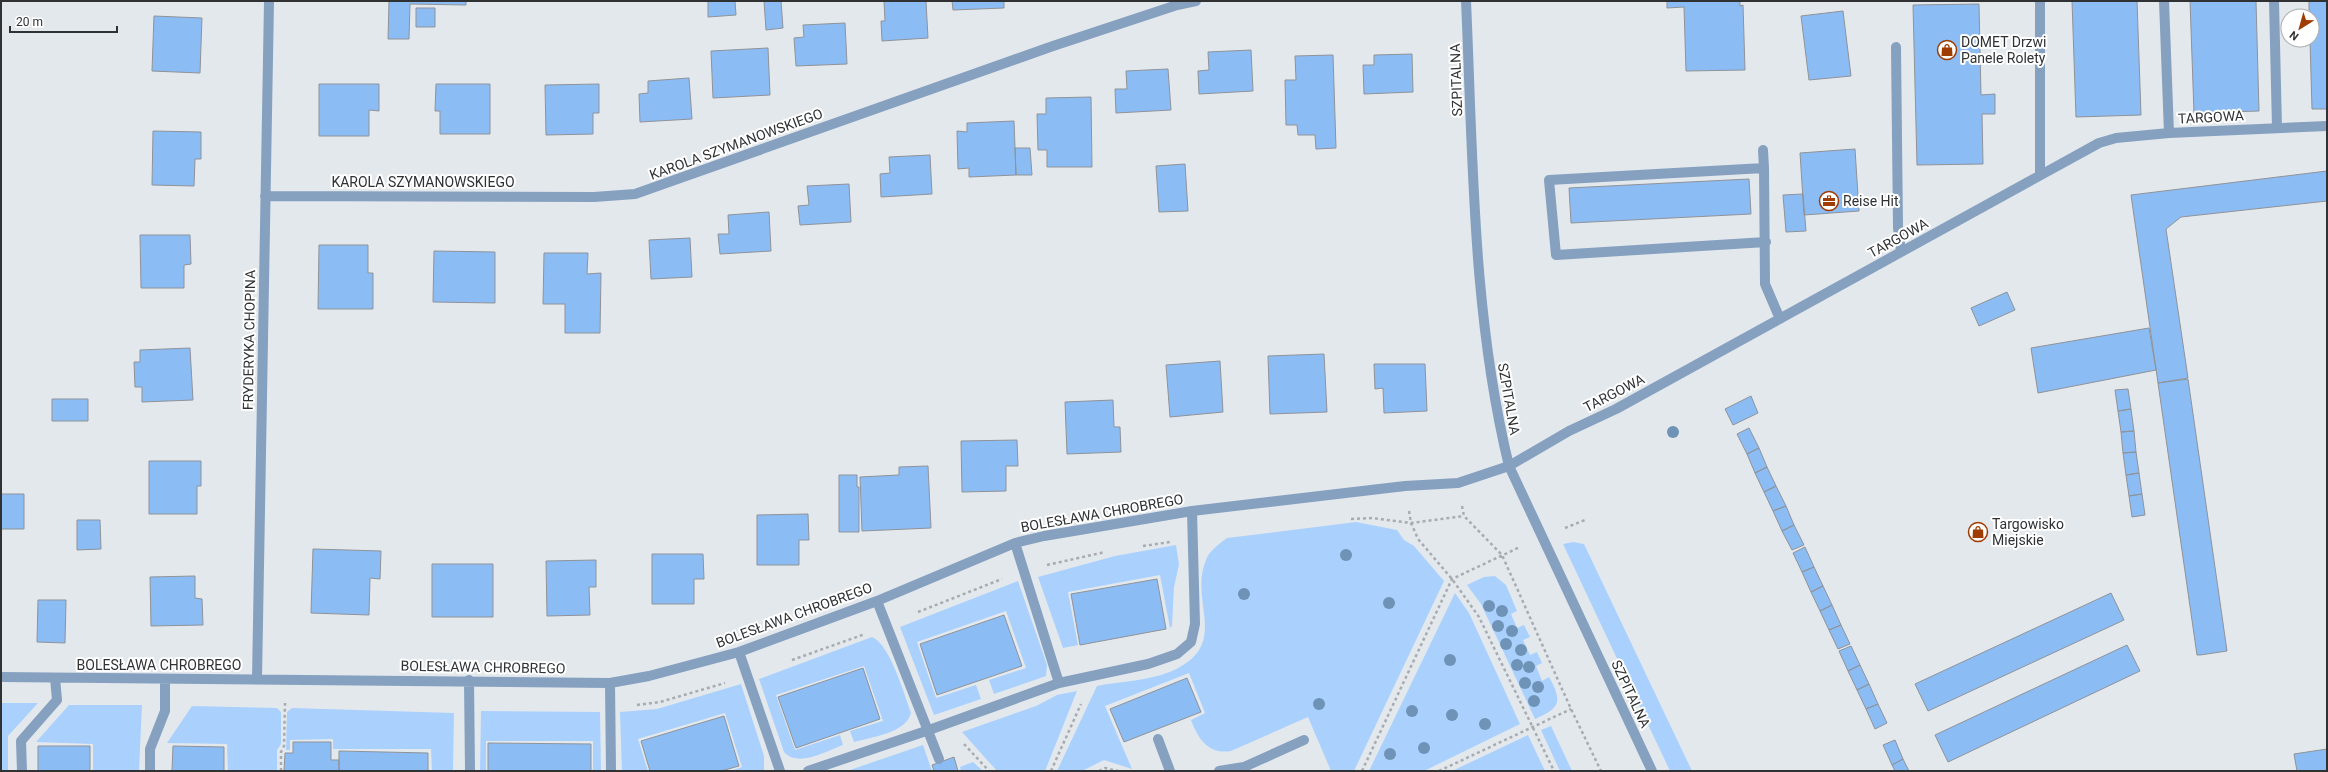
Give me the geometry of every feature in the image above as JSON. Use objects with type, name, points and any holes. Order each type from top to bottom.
[{"type":"street","name":"FRYDERYKA CHOPINA","points":[[257,679],[269,1]]},
{"type":"street","name":"KAROLA SZYMANOWSKIEGO","points":[[265,196],[594,197],[635,194],[1053,46],[1177,5],[1196,1]]},
{"type":"street","name":"SZPITALNA","points":[[1466,1],[1476,231],[1488,357],[1497,417],[1508,466],[1652,771]]},
{"type":"street","points":[[2040,1],[2040,175]]},
{"type":"street","points":[[2164,1],[2169,133]]},
{"type":"street","points":[[2274,1],[2277,128]]},
{"type":"street","points":[[1896,47],[1898,228],[1901,252]]},
{"type":"street","name":"TARGOWA","points":[[1508,466],[1780,319],[2103,141],[2169,133],[2327,126]]},
{"type":"street","points":[[1763,150],[1766,242],[1765,284],[1780,319]]},
{"type":"street","points":[[1764,168],[1549,180],[1556,255],[1766,242]]},
{"type":"street","name":"BOLESŁAWA CHROBREGO","points":[[1,677],[469,680],[610,683],[649,676],[740,652],[878,601],[1015,544],[1044,536],[1192,511],[1405,486],[1458,483],[1508,466]]},
{"type":"street","points":[[808,771],[952,722],[1059,683],[1085,676],[1148,664],[1177,654],[1191,642],[1195,624],[1192,511]]},
{"type":"street","points":[[1015,544],[1059,683]]},
{"type":"street","points":[[878,601],[939,759]]},
{"type":"street","points":[[740,652],[780,771]]},
{"type":"street","points":[[22,771],[21,741],[57,700],[55,678]]},
{"type":"street","points":[[150,771],[150,749],[165,711],[165,679]]},
{"type":"street","points":[[469,680],[470,771]]},
{"type":"street","points":[[610,683],[611,771]]},
{"type":"street","points":[[1158,739],[1170,771]]},
{"type":"street","points":[[1219,771],[1244,767],[1304,740]]},
{"type":"path","points":[[1458,483],[1464,516],[1502,555],[1571,709],[1601,771]]},
{"type":"path","points":[[1405,486],[1411,523],[1418,539],[1452,579],[1480,616],[1554,771]]},
{"type":"path","points":[[1362,771],[1452,579],[1502,555]]},
{"type":"path","points":[[1051,771],[1088,688],[1085,676]]},
{"type":"path","points":[[1439,771],[1571,709]]},
{"type":"path","points":[[281,771],[280,752],[284,746],[285,721]]},
{"type":"path","points":[[952,722],[959,740],[990,771]]},
{"type":"path","points":[[1098,771],[1105,768],[1118,771]]},
{"type":"shaded area","points":[[1356,522],[1397,530],[1404,540],[1414,546],[1444,581],[1354,771],[1331,771],[1308,717],[1231,751],[1216,751],[1205,744],[1197,733],[1191,720],[1205,713],[1189,673],[1105,706],[1132,769],[1104,760],[1082,771],[1057,771],[1097,686],[1145,679],[1172,671],[1190,660],[1200,648],[1204,635],[1205,621],[1202,576],[1207,557],[1218,545],[1227,538]]},
{"type":"shaded area","points":[[1573,542],[1584,544],[1692,771],[1670,771],[1563,544]]},
{"type":"shaded area","points":[[1176,545],[1179,565],[1174,587],[1172,626],[1170,628],[1160,575],[1068,592],[1078,645],[1063,648],[1038,577],[1115,556]]},
{"type":"shaded area","points":[[1495,576],[1506,585],[1517,611],[1511,614],[1517,628],[1524,625],[1530,637],[1523,640],[1530,655],[1537,652],[1542,663],[1536,666],[1542,681],[1549,677],[1556,693],[1557,703],[1554,707],[1550,711],[1535,719],[1481,604],[1467,585],[1484,577]]},
{"type":"shaded area","points":[[1018,581],[1047,665],[1046,676],[994,694],[989,680],[1026,668],[1006,611],[917,642],[936,698],[976,685],[981,699],[934,715],[900,627]]},
{"type":"shaded area","points":[[1455,593],[1469,613],[1520,724],[1424,771],[1369,771]]},
{"type":"shaded area","points":[[872,637],[879,641],[885,649],[896,670],[911,713],[908,720],[896,730],[854,742],[850,731],[883,721],[864,666],[776,695],[795,750],[840,735],[843,745],[812,757],[790,757],[784,752],[759,679]]},
{"type":"shaded area","points":[[741,684],[764,756],[764,771],[731,771],[742,767],[725,713],[638,739],[648,771],[622,771],[620,712],[657,709]]},
{"type":"shaded area","points":[[1077,691],[1045,771],[997,771],[962,732],[1036,706],[1057,695]]},
{"type":"shaded area","points":[[1,703],[38,703],[8,736],[8,771],[1,771]]},
{"type":"shaded area","points":[[69,705],[142,705],[139,771],[93,771],[93,744],[36,742]]},
{"type":"shaded area","points":[[192,706],[277,708],[281,712],[281,744],[277,750],[277,771],[228,771],[227,744],[167,743]]},
{"type":"shaded area","points":[[292,708],[454,713],[453,771],[432,771],[431,749],[333,749],[333,739],[290,740],[290,750],[286,750],[287,712]]},
{"type":"shaded area","points":[[481,711],[600,712],[601,771],[593,771],[593,741],[486,741],[486,771],[480,771]]},
{"type":"shaded area","points":[[1551,726],[1572,771],[1560,771],[1541,730]]},
{"type":"shaded area","points":[[1528,735],[1545,771],[1452,771]]},
{"type":"shaded area","points":[[923,745],[932,771],[847,771]]},
{"type":"shaded area","points":[[973,762],[983,771],[961,771],[960,767]]},
{"type":"building","points":[[389,1],[466,1],[466,5],[410,4],[409,39],[388,39]]},
{"type":"building","points":[[708,1],[735,1],[736,15],[708,17]]},
{"type":"building","points":[[764,1],[781,1],[783,28],[766,30]]},
{"type":"building","points":[[884,1],[926,1],[928,38],[882,41],[881,21],[885,21]]},
{"type":"building","points":[[952,1],[1004,1],[1004,8],[953,10]]},
{"type":"building","points":[[1667,1],[1740,1],[1740,6],[1743,5],[1745,70],[1686,71],[1684,7],[1667,8]]},
{"type":"building","points":[[2072,1],[2137,1],[2141,115],[2076,117]]},
{"type":"building","points":[[2190,1],[2256,1],[2259,111],[2194,113]]},
{"type":"building","points":[[2309,1],[2327,1],[2327,109],[2312,109],[2310,48],[2320,48],[2320,8],[2309,8]]},
{"type":"building","name":"DOMET Drzwi Panele Rolety","points":[[1979,4],[1981,95],[1995,94],[1995,114],[1982,114],[1983,164],[1917,165],[1913,5]]},
{"type":"building","points":[[416,8],[435,8],[435,27],[416,27]]},
{"type":"building","points":[[1843,11],[1851,76],[1809,80],[1801,16]]},
{"type":"building","points":[[154,16],[202,18],[200,73],[152,71]]},
{"type":"building","points":[[845,23],[847,64],[796,66],[794,38],[804,37],[803,25]]},
{"type":"building","points":[[768,48],[770,95],[713,98],[711,51]]},
{"type":"building","points":[[1251,50],[1253,91],[1199,94],[1198,71],[1209,70],[1208,52]]},
{"type":"building","points":[[1412,54],[1413,92],[1364,94],[1363,65],[1374,65],[1374,55]]},
{"type":"building","points":[[1333,55],[1336,148],[1316,149],[1315,135],[1298,135],[1297,125],[1286,125],[1285,80],[1296,80],[1295,56]]},
{"type":"building","points":[[1168,69],[1171,110],[1116,113],[1115,89],[1127,89],[1126,71]]},
{"type":"building","points":[[689,78],[692,119],[640,122],[639,94],[648,93],[648,81]]},
{"type":"building","points":[[319,84],[379,84],[379,111],[369,110],[369,136],[319,136]]},
{"type":"building","points":[[436,84],[490,84],[490,134],[440,134],[440,111],[435,111]]},
{"type":"building","points":[[599,84],[599,113],[593,113],[593,134],[546,135],[545,85]]},
{"type":"building","points":[[1091,97],[1092,167],[1047,167],[1047,150],[1038,150],[1037,114],[1046,114],[1046,98]]},
{"type":"building","points":[[1014,121],[1016,175],[969,177],[969,168],[958,169],[957,131],[967,132],[967,123]]},
{"type":"building","points":[[153,131],[201,132],[201,159],[195,159],[194,186],[152,185]]},
{"type":"building","points":[[1015,148],[1030,148],[1032,175],[1016,175]]},
{"type":"building","points":[[1855,149],[1859,211],[1804,215],[1800,153]]},
{"type":"building","points":[[930,155],[932,194],[881,197],[880,174],[890,173],[889,157]]},
{"type":"building","points":[[1185,164],[1188,211],[1159,212],[1156,166]]},
{"type":"building","points":[[2327,171],[2327,201],[2181,217],[2166,229],[2188,378],[2158,383],[2131,195]]},
{"type":"building","points":[[1749,179],[1751,214],[1571,223],[1569,188]]},
{"type":"building","points":[[849,184],[851,222],[800,225],[798,206],[809,205],[807,186]]},
{"type":"building","points":[[1803,194],[1806,231],[1786,232],[1783,195]]},
{"type":"building","points":[[769,212],[771,251],[720,254],[718,234],[729,234],[728,215]]},
{"type":"building","points":[[140,235],[190,235],[191,264],[184,265],[184,288],[141,288]]},
{"type":"building","points":[[690,238],[692,277],[651,279],[649,240]]},
{"type":"building","points":[[319,245],[368,245],[368,273],[373,273],[373,309],[318,309]]},
{"type":"building","points":[[434,251],[495,252],[495,303],[433,302]]},
{"type":"building","points":[[544,253],[588,253],[587,274],[601,273],[600,333],[565,333],[565,304],[543,304]]},
{"type":"building","points":[[2007,292],[2015,310],[1979,326],[1971,308]]},
{"type":"building","points":[[2149,328],[2156,370],[2038,393],[2031,348]]},
{"type":"building","points":[[190,348],[193,400],[142,402],[142,387],[135,387],[134,362],[140,362],[140,350]]},
{"type":"building","points":[[1324,354],[1327,412],[1270,414],[1268,356]]},
{"type":"building","points":[[1220,361],[1223,412],[1170,417],[1166,365]]},
{"type":"building","points":[[1374,364],[1425,364],[1427,411],[1384,413],[1383,388],[1375,389]]},
{"type":"building","points":[[2188,379],[2227,651],[2200,655],[2197,655],[2158,383]]},
{"type":"building","points":[[2128,389],[2131,409],[2118,411],[2115,390]]},
{"type":"building","points":[[1751,396],[1758,413],[1733,425],[1725,409]]},
{"type":"building","points":[[52,399],[88,399],[88,421],[52,421]]},
{"type":"building","points":[[1113,400],[1114,427],[1120,427],[1121,452],[1067,454],[1065,402]]},
{"type":"building","points":[[2131,409],[2134,431],[2121,432],[2118,411]]},
{"type":"building","points":[[1749,428],[1759,448],[1747,454],[1737,434]]},
{"type":"building","points":[[2134,431],[2136,452],[2123,453],[2121,432]]},
{"type":"building","points":[[1017,440],[1018,466],[1006,466],[1006,491],[962,492],[961,441]]},
{"type":"building","points":[[1759,448],[1767,467],[1755,473],[1747,454]]},
{"type":"building","points":[[2136,452],[2139,473],[2126,475],[2123,453]]},
{"type":"building","points":[[149,461],[201,461],[201,486],[197,486],[197,514],[149,514]]},
{"type":"building","points":[[928,466],[931,528],[862,531],[860,477],[899,475],[899,467]]},
{"type":"building","points":[[1767,467],[1776,486],[1764,492],[1755,473]]},
{"type":"building","points":[[2139,473],[2142,494],[2129,496],[2126,475]]},
{"type":"building","points":[[839,475],[857,475],[857,487],[859,487],[859,532],[839,532]]},
{"type":"building","points":[[1776,486],[1786,506],[1773,511],[1764,492]]},
{"type":"building","points":[[1,494],[24,494],[24,529],[1,529]]},
{"type":"building","points":[[2142,494],[2145,515],[2132,517],[2129,496]]},
{"type":"building","points":[[1786,506],[1794,525],[1782,531],[1773,511]]},
{"type":"building","points":[[808,514],[809,540],[799,540],[799,565],[757,565],[757,515]]},
{"type":"building","points":[[77,520],[100,520],[101,549],[77,550]]},
{"type":"building","points":[[1794,525],[1804,545],[1792,550],[1782,531]]},
{"type":"building","points":[[1805,547],[1814,567],[1802,572],[1793,553]]},
{"type":"building","points":[[313,549],[381,551],[380,579],[370,578],[369,615],[311,613]]},
{"type":"building","points":[[652,554],[703,554],[704,579],[694,579],[694,604],[652,604]]},
{"type":"building","points":[[596,560],[596,587],[589,587],[590,615],[547,616],[546,561]]},
{"type":"building","points":[[432,564],[493,564],[493,617],[432,617]]},
{"type":"building","points":[[1814,567],[1823,586],[1811,592],[1802,572]]},
{"type":"building","points":[[195,576],[195,598],[202,599],[203,625],[151,626],[150,577]]},
{"type":"building","points":[[1157,579],[1166,629],[1080,645],[1071,594]]},
{"type":"building","points":[[1823,586],[1832,605],[1820,611],[1811,592]]},
{"type":"building","points":[[2111,593],[2124,620],[1928,711],[1915,684]]},
{"type":"building","points":[[38,600],[66,600],[65,643],[37,642]]},
{"type":"building","points":[[1832,605],[1841,625],[1829,630],[1820,611]]},
{"type":"building","points":[[1004,615],[1022,666],[937,695],[920,644]]},
{"type":"building","points":[[1841,625],[1850,644],[1838,649],[1829,630]]},
{"type":"building","points":[[2127,645],[2140,671],[1948,762],[1935,735]]},
{"type":"building","points":[[1851,646],[1860,665],[1848,671],[1839,651]]},
{"type":"building","points":[[1860,665],[1869,684],[1857,690],[1848,671]]},
{"type":"building","points":[[863,668],[880,719],[796,748],[778,697]]},
{"type":"building","points":[[1187,678],[1201,712],[1124,742],[1110,709]]},
{"type":"building","points":[[1869,684],[1878,704],[1866,709],[1857,690]]},
{"type":"building","points":[[1878,704],[1887,723],[1875,729],[1866,709]]},
{"type":"building","points":[[724,716],[739,766],[721,771],[650,771],[641,741]]},
{"type":"building","points":[[1895,740],[1903,759],[1892,765],[1883,745]]},
{"type":"building","points":[[293,742],[331,742],[331,760],[339,760],[339,771],[284,771],[285,753],[293,753]]},
{"type":"building","points":[[488,743],[591,744],[591,771],[488,771]]},
{"type":"building","points":[[38,746],[90,746],[90,771],[38,771]]},
{"type":"building","points":[[173,746],[224,747],[224,771],[172,771]]},
{"type":"building","points":[[2327,749],[2327,771],[2297,771],[2294,754]]},
{"type":"building","points":[[339,751],[428,753],[428,771],[339,771]]},
{"type":"building","points":[[954,757],[958,771],[934,771],[932,765]]},
{"type":"building","points":[[1903,759],[1909,771],[1895,771],[1892,765]]},
{"type":"place","name":"DOMET Drzwi Panele Rolety","points":[[1947,50]]},
{"type":"place","name":"Reise Hit","points":[[1829,201]]},
{"type":"place","name":"Targowisko Miejskie","points":[[1978,532]]}]
